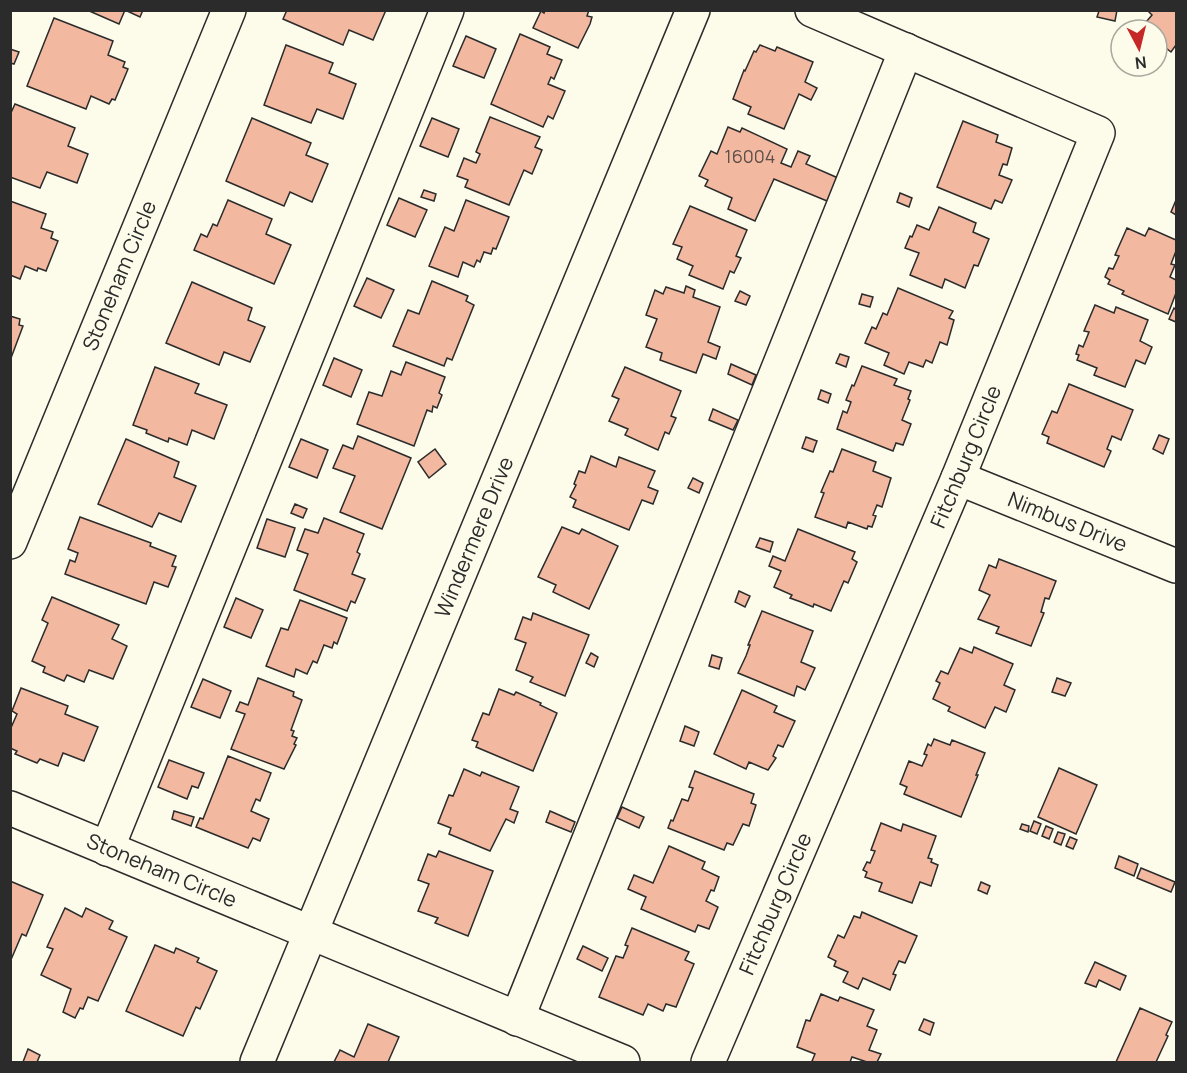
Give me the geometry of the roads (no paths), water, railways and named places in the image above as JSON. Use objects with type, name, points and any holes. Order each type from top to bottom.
[{"type":"street","name":"Stoneham Circle","points":[[10,542],[229,10]]},
{"type":"street","points":[[107,849],[447,10]]},
{"type":"street","name":"Windermere Drive","points":[[257,1062],[693,10]]},
{"type":"street","name":"Fitchburg Circle","points":[[708,1062],[958,478],[1098,133],[812,10]]},
{"type":"street","points":[[517,1018],[906,50]]},
{"type":"street","name":"Nimbus Drive","points":[[958,478],[1175,561]]},
{"type":"street","name":"Stoneham Circle","points":[[10,808],[311,933]]},
{"type":"street","points":[[311,933],[623,1062]]}]
